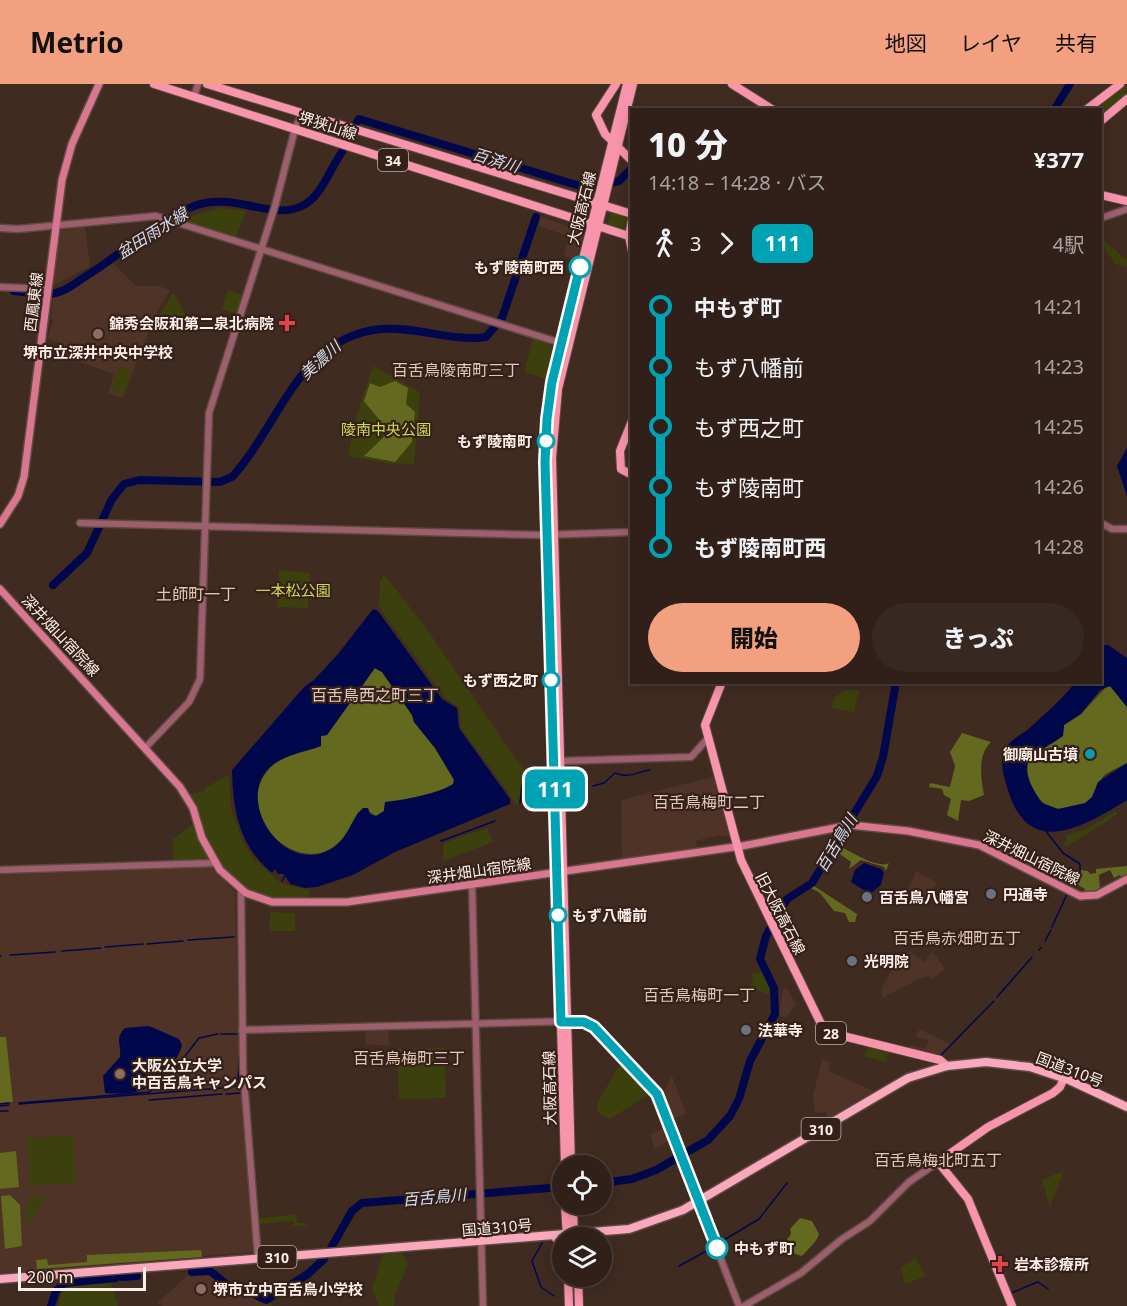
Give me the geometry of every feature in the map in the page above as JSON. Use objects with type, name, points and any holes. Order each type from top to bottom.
[{"type":"highway","name":"国道310号","points":[[612,1230],[642,1226],[699,1201],[908,1078],[946,1066],[1002,1063],[1030,1067],[1064,1078],[1127,1107]]},
{"type":"highway","name":"国道310号","points":[[0,1279],[552,1236]]},
{"type":"main road","name":"西鳳東線","points":[[0,524],[22,487],[62,180],[72,144],[99,84]]},
{"type":"main road","name":"堺狭山線","points":[[154,84],[630,237]]},
{"type":"main road","name":"堺狭山線","points":[[207,84],[630,213]]},
{"type":"main road","points":[[616,84],[596,115],[605,134],[630,159]]},
{"type":"main road","name":"大阪高石線","points":[[615,144],[627,84]]},
{"type":"main road","name":"大阪高石線","points":[[565,1155],[564,1022],[551,535],[554,420],[565,345],[604,185],[633,84]]},
{"type":"main road","points":[[732,84],[770,108]]},
{"type":"main road","points":[[1089,108],[1120,84]]},
{"type":"main road","points":[[1102,120],[1127,99]]},
{"type":"main road","points":[[1102,195],[1127,201]]},
{"type":"main road","points":[[630,427],[619,459],[621,469],[630,475]]},
{"type":"main road","name":"大阪高石線","points":[[551,535],[561,761],[560,872]]},
{"type":"main road","name":"深井畑山宿院線","points":[[0,589],[146,747],[188,798],[202,838],[215,863],[241,890],[272,902],[325,903],[472,884],[738,847],[845,826],[908,831],[979,845],[1080,896],[1097,895],[1127,879]]},
{"type":"main road","name":"旧大阪高石線","points":[[721,684],[705,719],[744,869],[826,1030],[940,1060],[946,1066]]},
{"type":"main road","name":"大阪高石線","points":[[564,1022],[570,1155]]},
{"type":"main road","points":[[1012,1306],[968,1199],[938,1162],[988,1127],[1053,1093],[1060,1087],[1064,1078]]},
{"type":"main road","points":[[566,1287],[567,1306]]},
{"type":"main road","points":[[574,1306],[575,1287]]},
{"type":"main road","points":[[577,1287],[579,1306]]},
{"type":"street","points":[[194,97],[198,84]]},
{"type":"street","points":[[146,747],[189,702],[200,679],[209,413],[273,211],[295,129],[303,114]]},
{"type":"street","points":[[1102,218],[1127,209]]},
{"type":"street","points":[[0,228],[56,226],[156,216],[565,345]]},
{"type":"street","points":[[0,287],[48,292]]},
{"type":"street","points":[[80,523],[551,535],[630,532]]},
{"type":"street","points":[[1102,524],[1112,529],[1127,530]]},
{"type":"street","points":[[561,761],[691,757],[709,737]]},
{"type":"street","points":[[0,870],[215,863]]},
{"type":"street","points":[[472,884],[483,1306]]},
{"type":"street","points":[[241,890],[242,1030],[258,1259]]},
{"type":"street","points":[[242,1030],[564,1022],[584,1022],[594,1027],[657,1094],[739,1306]]},
{"type":"street","points":[[744,1306],[794,1279],[872,1219],[909,1182],[938,1162]]},
{"type":"shaded area","points":[[541,217],[575,228],[582,238],[577,260],[564,256],[569,236],[538,226]]},
{"type":"shaded area","points":[[85,226],[90,266],[53,286],[59,231]]},
{"type":"shaded area","name":"堺市立深井中央中学校","points":[[113,263],[136,286],[159,286],[170,290],[154,318],[123,398],[108,393],[114,374],[57,354],[60,343],[48,338],[53,320],[51,319],[53,297],[66,293]]},
{"type":"shaded area","points":[[1127,448],[1127,496],[1117,466]]},
{"type":"shaded area","points":[[373,609],[378,611],[442,699],[457,708],[459,728],[510,799],[510,804],[395,852],[353,875],[317,887],[305,888],[290,884],[284,874],[278,874],[275,869],[272,873],[252,851],[236,813],[232,770],[304,687],[314,680],[338,654]],"holes":[[[375,668],[382,672],[412,715],[414,722],[435,748],[454,780],[453,784],[430,793],[385,802],[384,811],[376,816],[370,814],[368,808],[363,808],[346,834],[329,850],[312,855],[296,852],[281,844],[269,831],[261,815],[258,798],[260,781],[275,763],[321,746],[321,736],[327,735]]]},
{"type":"shaded area","points":[[1102,645],[1108,645],[1127,658],[1127,707],[1110,686],[1100,690],[1081,714],[1064,725],[1063,736],[1034,756],[1027,769],[1028,777],[1042,803],[1058,809],[1085,803],[1092,797],[1098,782],[1127,763],[1127,800],[1077,827],[1060,831],[1044,831],[1030,825],[1017,812],[1004,775],[1003,754],[1011,742],[1074,684],[1102,684]]},
{"type":"shaded area","points":[[713,777],[717,781],[731,837],[718,835],[696,841],[697,848],[622,859],[621,800]]},
{"type":"shaded area","points":[[864,863],[881,869],[884,873],[881,885],[870,894],[851,882],[855,870]]},
{"type":"shaded area","name":"大阪公立大学 中百舌鳥キャンパス","points":[[211,867],[235,893],[239,1055],[253,1252],[0,1273],[0,875]]},
{"type":"shaded area","points":[[916,871],[937,883],[922,907],[904,899]]},
{"type":"shaded area","points":[[909,951],[925,962],[932,951],[945,969],[932,979],[929,976],[919,979],[882,998],[882,988],[895,963]]},
{"type":"shaded area","points":[[787,988],[796,1004],[786,1018],[779,1015],[783,990]]},
{"type":"shaded area","points":[[149,1026],[179,1039],[182,1045],[172,1065],[161,1078],[148,1087],[129,1093],[105,1093],[103,1076],[120,1057],[120,1035],[125,1028]]},
{"type":"shaded area","points":[[920,1029],[951,1045],[938,1057],[908,1048],[910,1045],[926,1049],[929,1040],[915,1037]]},
{"type":"shaded area","points":[[366,1031],[388,1031],[390,1046],[365,1044]]},
{"type":"shaded area","points":[[822,1060],[830,1062],[828,1071],[874,1091],[828,1118],[826,1112],[815,1113],[813,1096]]},
{"type":"shaded area","points":[[672,1076],[686,1114],[671,1120],[662,1095]]},
{"type":"shaded area","points":[[666,1126],[671,1139],[655,1149],[650,1135]]},
{"type":"shaded area","name":"堺市立中百舌鳥小学校","points":[[208,1272],[228,1288],[257,1296],[273,1306],[163,1306],[157,1303],[188,1275]]},
{"type":"green space","points":[[1127,84],[1127,95],[1102,117],[1102,108],[1093,108]]},
{"type":"green space","points":[[220,208],[246,211],[236,237],[186,221],[185,218]]},
{"type":"green space","points":[[611,212],[628,218],[624,230],[608,224]]},
{"type":"green space","points":[[1102,239],[1127,260],[1127,267],[1115,264],[1102,244]]},
{"type":"green space","points":[[228,290],[243,295],[237,314],[222,309]]},
{"type":"green space","points":[[172,294],[175,295],[193,330],[157,319]]},
{"type":"green space","points":[[533,338],[555,347],[547,379],[524,372]]},
{"type":"green space","points":[[119,366],[132,371],[124,395],[111,390]]},
{"type":"green space","name":"陵南中央公園","points":[[373,366],[418,391],[420,396],[414,464],[386,463],[348,456],[357,415]]},
{"type":"green space","points":[[395,381],[408,388],[406,404],[415,412],[412,442],[395,462],[364,456],[389,432],[364,401],[370,383],[380,387]]},
{"type":"green space","name":"一本松公園","points":[[279,570],[310,573],[308,608],[277,607]]},
{"type":"green space","points":[[384,574],[428,631],[515,758],[532,776],[522,784],[518,806],[461,728],[459,707],[445,698],[379,607],[380,581]]},
{"type":"green space","points":[[374,668],[382,672],[412,715],[414,722],[435,748],[455,780],[453,784],[430,793],[385,802],[384,811],[376,816],[368,811],[358,812],[343,839],[323,852],[303,853],[283,845],[268,830],[258,810],[258,789],[270,768],[275,764],[287,757],[321,746],[321,736],[327,735]]},
{"type":"green space","points":[[1106,687],[1111,687],[1127,707],[1127,763],[1103,777],[1087,803],[1064,809],[1049,806],[1038,797],[1033,789],[1028,775],[1028,761],[1036,752],[1063,734],[1064,725],[1081,714]]},
{"type":"green space","points":[[844,690],[859,690],[854,712],[832,708],[834,698]]},
{"type":"green space","points":[[962,733],[991,742],[982,760],[981,775],[984,795],[969,801],[961,800],[958,821],[947,815],[951,799],[944,795],[942,789],[929,787],[930,783],[950,787],[955,766],[950,752]]},
{"type":"green space","points":[[229,775],[231,808],[243,843],[254,859],[282,884],[309,890],[309,900],[277,898],[250,890],[227,874],[218,861],[189,794],[205,791],[205,788]]},
{"type":"green space","points":[[1116,811],[1118,814],[1066,847],[1063,844],[1067,840],[1066,835],[1084,830]]},
{"type":"green space","points":[[195,823],[210,858],[173,861],[173,839]]},
{"type":"green space","points":[[487,828],[493,842],[443,861],[444,843]]},
{"type":"green space","points":[[840,847],[871,862],[889,863],[886,871],[884,867],[861,860],[849,869],[851,862],[837,852]]},
{"type":"green space","points":[[1127,866],[1127,877],[1123,880],[1120,875],[1114,878],[1110,870],[1099,875],[1100,890],[1085,892],[1085,889],[1076,884],[1081,875],[1080,870],[1088,871],[1090,874],[1096,873],[1096,869]]},
{"type":"green space","points":[[814,886],[857,914],[855,922],[849,922],[845,913],[834,911],[820,893],[811,888]]},
{"type":"green space","points":[[271,912],[295,913],[295,931],[269,931]]},
{"type":"green space","points":[[763,972],[771,993],[768,994],[749,987],[753,981],[752,974]]},
{"type":"green space","points":[[0,1037],[6,1037],[13,1102],[0,1103]]},
{"type":"green space","points":[[869,1046],[889,1052],[885,1062],[864,1056]]},
{"type":"green space","points":[[444,1048],[446,1098],[399,1099],[397,1049]]},
{"type":"green space","points":[[623,1063],[651,1093],[610,1119],[599,1113],[597,1104],[620,1064]]},
{"type":"green space","points":[[73,1135],[77,1183],[30,1186],[27,1139]]},
{"type":"green space","points":[[16,1151],[19,1187],[0,1189],[0,1153]]},
{"type":"green space","points":[[1063,1173],[1050,1207],[1042,1180]]},
{"type":"green space","points":[[10,1195],[20,1205],[22,1246],[5,1249],[1,1196]]},
{"type":"green space","points":[[45,1196],[28,1229],[26,1205],[29,1198]]},
{"type":"green space","points":[[296,1214],[297,1223],[306,1223],[306,1226],[294,1226],[293,1221],[258,1224],[258,1219]]},
{"type":"green space","points":[[800,1218],[812,1221],[819,1234],[802,1256],[795,1254],[786,1241],[791,1234],[790,1229]]},
{"type":"green space","points":[[201,1250],[202,1257],[37,1269],[36,1260],[47,1259],[48,1265],[87,1262],[87,1255]]},
{"type":"green space","points":[[402,1253],[408,1264],[394,1298],[394,1306],[379,1306],[372,1289],[383,1255]]},
{"type":"green space","points":[[915,1258],[926,1276],[905,1284],[901,1268]]},
{"type":"green space","points":[[111,1283],[118,1306],[58,1306],[61,1295],[70,1285]]},
{"type":"waterway","name":"百済川","points":[[1055,108],[1070,84]]},
{"type":"waterway","name":"百済川","points":[[357,122],[359,119],[590,189],[619,181],[630,170]]},
{"type":"waterway","name":"盆田雨水線","points":[[14,291],[48,294],[65,290],[151,230],[194,206],[209,202],[238,203],[278,210],[290,210],[302,206],[315,196],[342,152]]},
{"type":"waterway","name":"美濃川","points":[[53,585],[87,553],[112,499],[124,484],[139,480],[220,482],[232,477],[249,456],[293,386],[329,348],[353,336],[381,329],[473,338],[486,337],[502,318],[536,217]]},
{"type":"waterway","name":"百舌鳥川","points":[[612,1182],[632,1179],[656,1170],[708,1140],[730,1116],[739,1099],[750,1061],[775,1014],[774,988],[760,959],[766,936],[787,899],[812,883],[877,776],[883,757],[896,684]]},
{"type":"waterway","points":[[593,786],[604,783],[615,773],[629,775],[650,770]]},
{"type":"waterway","points":[[520,803],[522,785],[535,775],[548,778]]},
{"type":"waterway","points":[[567,790],[588,787]]},
{"type":"waterway","points":[[441,841],[495,821]]},
{"type":"waterway","points":[[1045,830],[1063,853],[1080,864],[1080,877],[1068,886]]},
{"type":"waterway","points":[[282,881],[285,875]]},
{"type":"waterway","points":[[1052,927],[1067,894]]},
{"type":"waterway","points":[[1045,941],[1051,930]]},
{"type":"waterway","points":[[188,940],[234,937]]},
{"type":"waterway","points":[[147,944],[183,941]]},
{"type":"waterway","points":[[105,947],[143,944]]},
{"type":"waterway","points":[[62,951],[101,948]]},
{"type":"waterway","points":[[10,955],[55,952]]},
{"type":"waterway","points":[[997,997],[1032,957]]},
{"type":"waterway","points":[[940,1056],[994,1001]]},
{"type":"waterway","points":[[19,1103],[150,1092],[172,1073],[199,1038],[218,1034]]},
{"type":"waterway","points":[[221,1034],[237,1034]]},
{"type":"waterway","points":[[238,1086],[239,1056]]},
{"type":"waterway","points":[[225,1087],[240,1086]]},
{"type":"waterway","points":[[19,1104],[222,1088]]},
{"type":"waterway","points":[[226,1094],[241,1093]]},
{"type":"waterway","points":[[149,1100],[222,1094]]},
{"type":"waterway","points":[[0,1104],[9,1103]]},
{"type":"waterway","points":[[0,1106],[9,1105]]},
{"type":"waterway","points":[[0,1111],[8,1111]]},
{"type":"waterway","points":[[724,1240],[759,1219],[787,1183]]},
{"type":"waterway","name":"百舌鳥川","points":[[331,1248],[352,1211],[362,1203],[552,1188]]},
{"type":"waterway","points":[[542,1243],[532,1261],[541,1287],[554,1296]]},
{"type":"waterway","points":[[679,1266],[710,1249]]},
{"type":"waterway","name":"百舌鳥川","points":[[192,1272],[210,1271],[231,1288],[266,1300],[308,1274],[324,1259]]},
{"type":"waterway","name":"百舌鳥川","points":[[122,1277],[137,1276]]},
{"type":"waterway","name":"百舌鳥川","points":[[51,1306],[56,1291],[64,1283],[116,1278]]},
{"type":"waterway","points":[[1011,1293],[1038,1282],[1048,1289]]},
{"type":"bus line","name":"111","points":[[580,267],[552,382],[545,462],[561,1022],[578,1021],[594,1027],[657,1094],[717,1248]]},
{"type":"place","name":"もず陵南町西","points":[[580,267]]},
{"type":"place","name":"錦秀会阪和第二泉北病院","points":[[287,323]]},
{"type":"place","name":"堺市立深井中央中学校","points":[[98,334]]},
{"type":"place","name":"もず陵南町","points":[[546,441]]},
{"type":"place","name":"もず西之町","points":[[551,680]]},
{"type":"place","name":"御廟山古墳","points":[[1090,754]]},
{"type":"place","name":"円通寺","points":[[991,894]]},
{"type":"place","name":"百舌鳥八幡宮","points":[[867,897]]},
{"type":"place","name":"もず八幡前","points":[[558,915]]},
{"type":"place","name":"光明院","points":[[852,961]]},
{"type":"place","name":"法華寺","points":[[746,1030]]},
{"type":"place","name":"大阪公立大学 中百舌鳥キャンパス","points":[[120,1074]]},
{"type":"place","name":"中もず町","points":[[717,1248]]},
{"type":"place","name":"岩本診療所","points":[[1000,1264]]},
{"type":"place","name":"堺市立中百舌鳥小学校","points":[[201,1289]]},
{"type":"district","name":"百舌鳥陵南町三丁","points":[[456,370]]},
{"type":"district","name":"土師町一丁","points":[[196,594]]},
{"type":"district","name":"百舌鳥西之町三丁","points":[[375,695]]},
{"type":"district","name":"百舌鳥梅町二丁","points":[[709,802]]},
{"type":"district","name":"百舌鳥赤畑町五丁","points":[[957,938]]},
{"type":"district","name":"百舌鳥梅町一丁","points":[[699,995]]},
{"type":"district","name":"百舌鳥梅町三丁","points":[[409,1058]]},
{"type":"district","name":"百舌鳥梅北町五丁","points":[[938,1160]]}]
